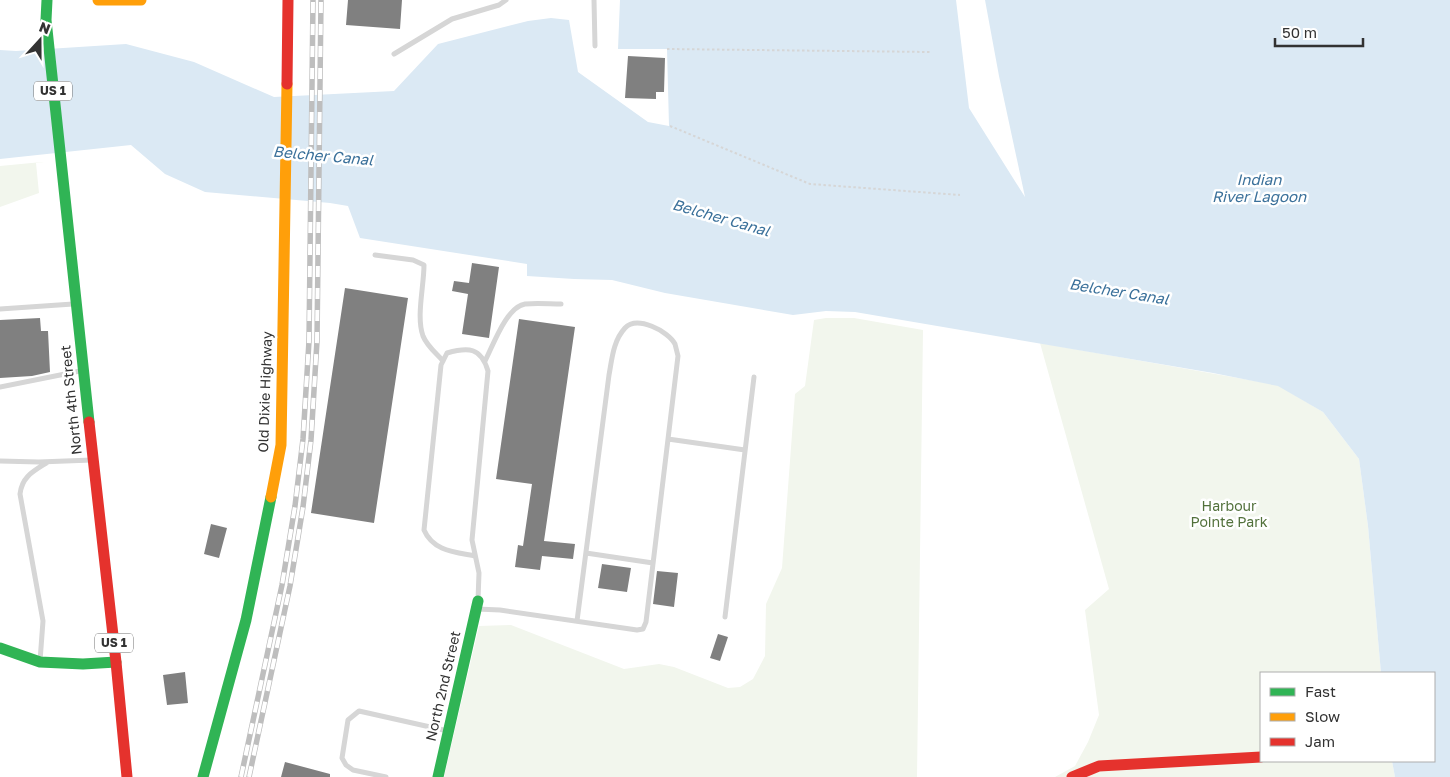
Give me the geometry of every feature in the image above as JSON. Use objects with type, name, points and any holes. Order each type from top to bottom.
[{"type":"street","name":"US 1","points":[[40,0],[46,20]]},
{"type":"street","name":"US 1","points":[[46,20],[47,0]]},
{"type":"street","points":[[98,0],[141,0]]},
{"type":"street","name":"Old Dixie Highway","points":[[203,777],[246,620],[264,536],[280,445],[288,0]]},
{"type":"street","name":"North 4th Street","points":[[46,20],[92,460],[116,662],[126,777]]},
{"type":"street","name":"North 2nd Street","points":[[438,777],[477,605]]},
{"type":"street","points":[[0,648],[40,662],[82,664],[116,662]]},
{"type":"street","points":[[1072,777],[1099,766],[1260,757]]},
{"type":"lane","points":[[394,54],[452,19],[499,5],[506,0]]},
{"type":"lane","points":[[594,0],[595,46]]},
{"type":"lane","points":[[375,255],[413,260],[424,265],[421,317],[422,335],[443,361]]},
{"type":"lane","points":[[0,309],[76,304]]},
{"type":"lane","points":[[485,361],[507,318],[517,308],[524,304],[561,304]]},
{"type":"lane","points":[[476,556],[439,548],[428,539],[424,530],[441,365],[447,353],[463,349],[478,353],[485,361],[488,371],[472,540],[476,556],[480,573],[477,605],[500,610],[637,630],[643,629],[646,622],[678,356],[674,343],[654,326],[636,322],[627,326],[614,347],[577,621]]},
{"type":"lane","points":[[0,387],[83,371]]},
{"type":"lane","points":[[725,616],[754,377]]},
{"type":"lane","points":[[668,439],[745,450]]},
{"type":"lane","points":[[0,461],[48,462],[92,460]]},
{"type":"lane","points":[[40,662],[43,621],[20,494],[21,485],[26,478],[48,462]]},
{"type":"lane","points":[[586,553],[653,563]]},
{"type":"lane","points":[[386,777],[353,770],[346,765],[342,758],[348,720],[354,714],[359,711],[449,731]]},
{"type":"path","points":[[667,49],[930,52]]},
{"type":"path","points":[[670,126],[810,184],[960,195]]},
{"type":"green space","points":[[44,162],[36,163],[39,193],[0,207],[0,166]]},
{"type":"green space","points":[[854,318],[923,330],[917,777],[444,777],[479,626],[511,625],[624,669],[659,664],[674,667],[728,688],[740,687],[753,679],[765,656],[766,604],[782,568],[795,394],[805,386],[814,320]]},
{"type":"green space","name":"Harbour Pointe Park","points":[[1040,343],[1278,385],[1323,412],[1359,459],[1368,526],[1381,672],[1260,672],[1260,762],[1392,762],[1395,777],[1055,777],[1075,766],[1088,742],[1099,715],[1085,610],[1109,589]]},
{"type":"water","name":"Indian River Lagoon","points":[[620,0],[956,0],[969,108],[1025,197],[985,0],[1450,0],[1450,777],[1395,777],[1392,762],[1435,762],[1435,672],[1381,672],[1368,526],[1359,459],[1323,412],[1278,386],[1213,373],[855,312],[826,311],[793,315],[665,293],[612,280],[527,276],[527,264],[360,238],[348,206],[205,192],[165,174],[131,145],[0,159],[0,50],[16,51],[126,44],[194,62],[274,97],[394,91],[438,44],[528,21],[551,18],[569,20],[578,72],[648,122],[669,126],[667,49],[618,49]]},
{"type":"building","points":[[348,0],[402,0],[400,29],[346,25]]},
{"type":"building","points":[[628,56],[665,58],[664,92],[656,92],[656,99],[625,98]]},
{"type":"building","points":[[472,263],[499,267],[489,338],[462,334],[468,294],[452,291],[454,281],[469,283]]},
{"type":"building","points":[[345,288],[408,298],[374,523],[311,513]]},
{"type":"building","points":[[40,318],[41,331],[48,331],[50,372],[32,376],[0,378],[0,320]]},
{"type":"building","points":[[519,319],[575,327],[544,541],[575,544],[573,559],[542,556],[540,570],[515,567],[518,545],[523,546],[532,484],[496,479]]},
{"type":"building","points":[[211,524],[227,528],[219,558],[204,554]]},
{"type":"building","points":[[602,564],[631,568],[627,592],[598,588]]},
{"type":"building","points":[[657,571],[678,573],[674,607],[653,604]]},
{"type":"building","points":[[718,634],[728,637],[720,661],[710,658]]},
{"type":"building","points":[[185,672],[188,703],[167,705],[163,675]]},
{"type":"building","points":[[285,762],[330,774],[330,777],[281,777]]},
{"type":"railway","points":[[241,777],[282,585],[295,506],[303,439],[309,341],[313,0]]},
{"type":"railway","points":[[249,777],[290,586],[303,507],[311,440],[317,341],[321,0]]},
{"type":"traffic: fast","points":[[47,0],[46,20],[89,422]]},
{"type":"traffic: fast","points":[[203,777],[246,620],[271,497]]},
{"type":"traffic: fast","points":[[438,777],[478,601]]},
{"type":"traffic: fast","points":[[0,648],[40,662],[83,664],[116,662]]},
{"type":"traffic: slow","points":[[98,0],[141,0]]},
{"type":"traffic: slow","points":[[271,497],[281,445],[287,84]]},
{"type":"traffic: jam","points":[[287,84],[288,0]]},
{"type":"traffic: jam","points":[[89,422],[127,777]]},
{"type":"traffic: jam","points":[[1072,777],[1099,766],[1260,757]]},
{"type":"water label","name":"Belcher Canal","points":[[323,156]]},
{"type":"water label","name":"Belcher Canal","points":[[721,218]]},
{"type":"water label","name":"Belcher Canal","points":[[1119,292]]}]
